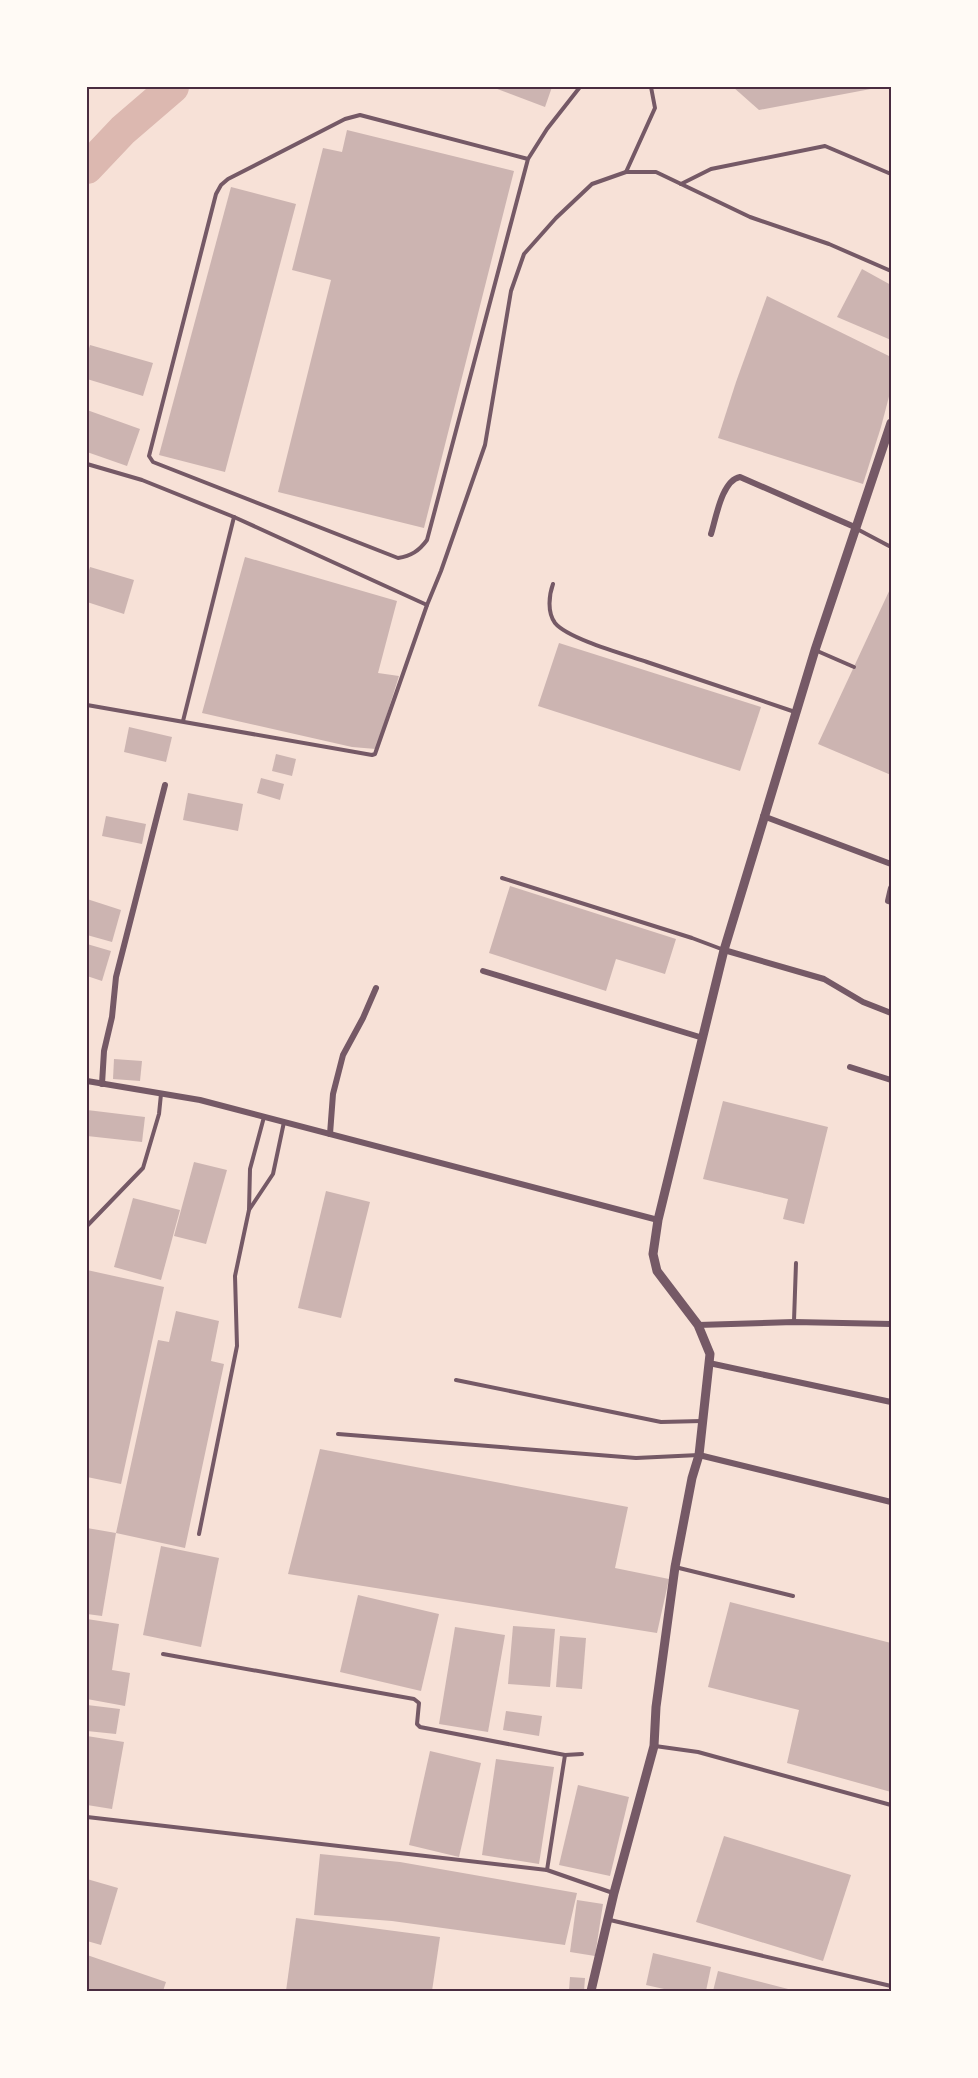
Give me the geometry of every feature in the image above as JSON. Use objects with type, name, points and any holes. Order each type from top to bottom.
[{"type":"street","points":[[591,1991],[614,1893],[654,1746],[656,1707],[675,1567],[692,1479],[699,1455],[710,1354],[698,1325],[657,1271],[653,1254],[658,1220],[724,950],[763,816],[815,650],[891,425]]},
{"type":"street","points":[[711,534],[726,487],[733,478],[740,477],[856,528]]},
{"type":"street","points":[[102,1084],[104,1051],[116,977],[165,785]]},
{"type":"street","points":[[763,816],[891,864]]},
{"type":"street","points":[[891,888],[888,901],[891,902]]},
{"type":"street","points":[[724,950],[824,979],[863,1002],[891,1013]]},
{"type":"street","points":[[483,971],[703,1038]]},
{"type":"street","points":[[330,1134],[333,1094],[343,1055],[376,988]]},
{"type":"street","points":[[850,1067],[891,1080]]},
{"type":"street","points":[[87,1081],[200,1100],[658,1220]]},
{"type":"street","points":[[698,1325],[794,1322],[891,1324]]},
{"type":"street","points":[[709,1364],[891,1402]]},
{"type":"street","points":[[699,1455],[891,1502]]},
{"type":"lane","points":[[528,159],[360,115],[345,119],[228,179],[216,194],[149,456],[153,462],[398,558],[409,556],[420,549],[427,540],[528,159],[547,129],[580,87]]},
{"type":"lane","points":[[626,172],[655,108],[651,87]]},
{"type":"lane","points":[[681,184],[711,169],[825,146],[891,174]]},
{"type":"lane","points":[[87,705],[375,754],[485,445],[512,291],[524,254],[556,218],[592,184],[626,172],[656,172],[750,217],[829,244],[891,272]]},
{"type":"lane","points":[[87,464],[142,480],[234,517],[427,605]]},
{"type":"lane","points":[[183,721],[234,517]]},
{"type":"lane","points":[[856,528],[891,547]]},
{"type":"lane","points":[[553,584],[549,596],[551,610],[554,622],[564,630],[606,648],[795,712]]},
{"type":"lane","points":[[815,650],[854,667]]},
{"type":"lane","points":[[502,878],[724,950]]},
{"type":"lane","points":[[87,1226],[143,1168],[159,1114],[161,1094]]},
{"type":"lane","points":[[199,1534],[237,1346],[235,1276],[249,1210],[250,1169],[264,1116]]},
{"type":"lane","points":[[249,1210],[273,1174],[284,1122]]},
{"type":"lane","points":[[794,1322],[796,1263]]},
{"type":"lane","points":[[456,1380],[661,1422],[703,1421]]},
{"type":"lane","points":[[338,1434],[636,1458],[699,1455]]},
{"type":"lane","points":[[675,1567],[793,1596]]},
{"type":"lane","points":[[163,1654],[414,1699],[420,1703],[417,1724],[420,1727],[565,1755],[582,1754]]},
{"type":"lane","points":[[654,1746],[698,1752],[891,1805]]},
{"type":"lane","points":[[547,1870],[565,1755]]},
{"type":"lane","points":[[87,1817],[547,1870],[614,1893]]},
{"type":"lane","points":[[609,1919],[891,1986]]},
{"type":"building","points":[[492,87],[552,87],[545,107]]},
{"type":"building","points":[[733,87],[875,87],[876,88],[759,110]]},
{"type":"building","points":[[347,130],[514,171],[424,528],[278,492],[331,280],[292,270],[323,148],[342,152]]},
{"type":"building","points":[[231,187],[296,204],[225,472],[159,455]]},
{"type":"building","points":[[862,269],[891,285],[891,340],[837,317]]},
{"type":"building","points":[[767,296],[891,357],[891,389],[863,484],[718,438]]},
{"type":"building","points":[[90,345],[153,363],[143,396],[87,379],[87,355]]},
{"type":"building","points":[[87,410],[140,429],[127,466],[87,452]]},
{"type":"building","points":[[245,557],[397,601],[378,673],[399,676],[376,749],[352,747],[202,713]]},
{"type":"building","points":[[90,567],[134,580],[124,614],[87,602],[87,577]]},
{"type":"building","points":[[891,587],[891,775],[818,744]]},
{"type":"building","points":[[559,643],[761,707],[740,771],[538,706]]},
{"type":"building","points":[[129,727],[172,737],[166,762],[124,752]]},
{"type":"building","points":[[276,754],[296,759],[292,776],[272,771]]},
{"type":"building","points":[[261,778],[284,784],[280,800],[257,793]]},
{"type":"building","points":[[188,793],[243,804],[238,831],[183,820]]},
{"type":"building","points":[[106,816],[146,824],[142,844],[102,836]]},
{"type":"building","points":[[510,886],[676,939],[665,974],[616,959],[606,991],[489,953]]},
{"type":"building","points":[[87,899],[121,910],[112,942],[87,935]]},
{"type":"building","points":[[87,944],[111,951],[102,981],[87,976]]},
{"type":"building","points":[[114,1059],[142,1061],[140,1081],[113,1079]]},
{"type":"building","points":[[723,1101],[828,1127],[804,1224],[783,1219],[788,1199],[703,1179]]},
{"type":"building","points":[[87,1110],[145,1117],[142,1142],[87,1136]]},
{"type":"building","points":[[194,1162],[227,1170],[206,1244],[174,1236]]},
{"type":"building","points":[[326,1191],[370,1202],[341,1318],[298,1308]]},
{"type":"building","points":[[133,1198],[180,1210],[161,1280],[114,1267]]},
{"type":"building","points":[[87,1270],[164,1287],[121,1484],[87,1477]]},
{"type":"building","points":[[176,1311],[219,1321],[211,1361],[224,1364],[185,1548],[116,1533],[158,1340],[169,1342]]},
{"type":"building","points":[[320,1449],[628,1507],[615,1568],[669,1579],[657,1633],[288,1574]]},
{"type":"building","points":[[87,1528],[116,1533],[102,1616],[87,1614]]},
{"type":"building","points":[[161,1546],[219,1558],[201,1647],[143,1635]]},
{"type":"building","points":[[358,1595],[439,1614],[421,1691],[340,1672]]},
{"type":"building","points":[[730,1602],[891,1643],[891,1792],[787,1763],[799,1710],[708,1687]]},
{"type":"building","points":[[87,1619],[119,1624],[112,1670],[130,1673],[125,1706],[87,1699]]},
{"type":"building","points":[[513,1626],[555,1629],[550,1687],[508,1684]]},
{"type":"building","points":[[455,1627],[505,1635],[488,1732],[439,1724]]},
{"type":"building","points":[[560,1636],[586,1638],[582,1689],[556,1687]]},
{"type":"building","points":[[87,1705],[120,1709],[116,1734],[87,1731]]},
{"type":"building","points":[[506,1711],[542,1716],[539,1736],[503,1730]]},
{"type":"building","points":[[87,1736],[124,1742],[112,1809],[87,1805]]},
{"type":"building","points":[[430,1751],[481,1763],[459,1857],[409,1845]]},
{"type":"building","points":[[496,1759],[554,1767],[539,1864],[482,1855]]},
{"type":"building","points":[[578,1785],[629,1797],[610,1876],[559,1865]]},
{"type":"building","points":[[724,1836],[851,1875],[823,1961],[696,1922]]},
{"type":"building","points":[[320,1854],[400,1862],[577,1893],[565,1945],[392,1921],[314,1915]]},
{"type":"building","points":[[87,1879],[118,1888],[101,1945],[87,1941]]},
{"type":"building","points":[[577,1900],[603,1904],[595,1956],[570,1952]]},
{"type":"building","points":[[296,1918],[440,1937],[432,1991],[286,1991]]},
{"type":"building","points":[[653,1953],[711,1967],[706,1991],[673,1991],[646,1985]]},
{"type":"building","points":[[87,1955],[166,1982],[163,1991],[87,1991]]},
{"type":"building","points":[[718,1971],[792,1990],[792,1991],[713,1991]]},
{"type":"building","points":[[570,1977],[585,1978],[584,1991],[569,1991]]},
{"type":"waterway","points":[[87,168],[123,130],[173,87]]}]
